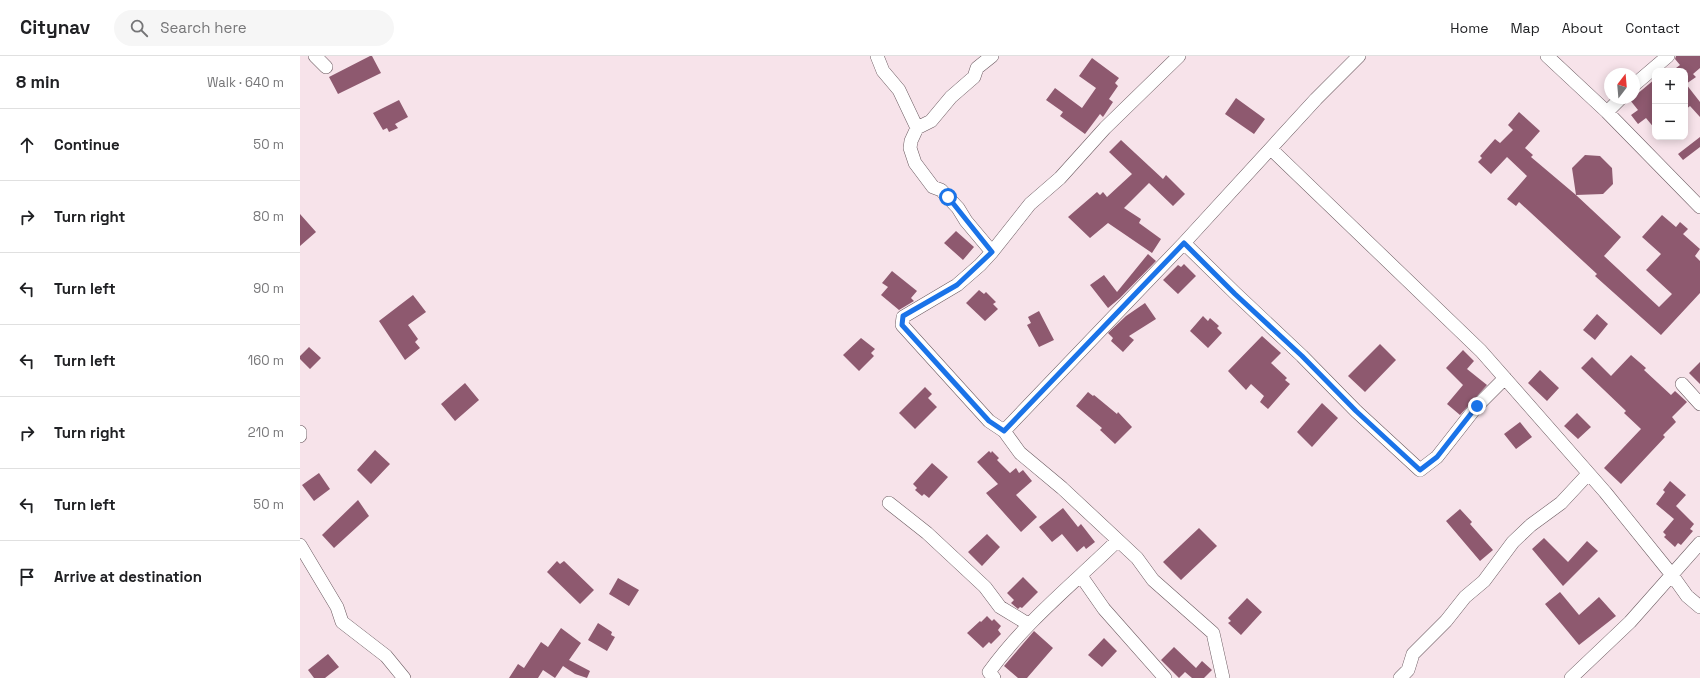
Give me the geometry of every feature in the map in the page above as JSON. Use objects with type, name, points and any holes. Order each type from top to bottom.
[{"type":"street","points":[[315,56],[326,67]]},
{"type":"street","points":[[876,56],[884,70],[899,90],[918,128]]},
{"type":"street","points":[[992,56],[977,68],[974,77],[951,97],[931,121],[918,128],[911,141],[910,148],[915,163],[933,187],[941,190],[958,208],[966,221],[992,252]]},
{"type":"street","points":[[1179,56],[1106,128],[1060,178],[1030,204],[992,252],[957,285],[903,316],[902,325],[989,421],[1004,431],[1020,453],[1062,488],[1137,558],[1153,580],[1213,633],[1223,678]]},
{"type":"street","points":[[1004,431],[1184,243],[1271,148],[1359,56]]},
{"type":"street","points":[[1547,56],[1607,112],[1700,207]]},
{"type":"street","points":[[1640,80],[1668,56]]},
{"type":"street","points":[[1607,112],[1615,104]]},
{"type":"street","points":[[1271,148],[1481,352],[1588,474],[1672,575],[1687,596],[1700,607]]},
{"type":"street","points":[[1184,243],[1235,294],[1302,356],[1356,411],[1420,470],[1437,457],[1477,406],[1505,378]]},
{"type":"street","points":[[1682,384],[1700,404]]},
{"type":"street","points":[[1400,678],[1408,670],[1413,654],[1446,621],[1465,597],[1484,581],[1513,542],[1531,525],[1561,503],[1588,474]]},
{"type":"street","points":[[889,503],[926,533],[985,587],[1000,607],[1028,624]]},
{"type":"street","points":[[994,678],[989,672],[1028,624],[1063,590],[1081,576],[1117,540]]},
{"type":"street","points":[[1571,678],[1630,622],[1700,543]]},
{"type":"street","points":[[300,545],[337,607],[342,622],[386,656],[404,678]]},
{"type":"street","points":[[1081,576],[1104,608],[1166,678]]},
{"type":"building","points":[[372,56],[381,73],[338,94],[329,77]]},
{"type":"building","points":[[1676,56],[1700,56],[1700,68],[1693,74],[1696,77],[1688,83],[1688,68],[1676,68],[1680,65],[1675,59]]},
{"type":"building","points":[[1092,58],[1119,78],[1115,83],[1118,86],[1109,99],[1113,102],[1103,117],[1100,114],[1085,134],[1060,116],[1063,112],[1046,100],[1055,88],[1082,108],[1096,88],[1079,76]]},
{"type":"building","points":[[1652,82],[1652,125],[1646,118],[1638,124],[1631,115],[1638,110],[1633,104],[1640,104],[1640,92]]},
{"type":"building","points":[[1688,87],[1700,102],[1700,117],[1690,106],[1688,108]]},
{"type":"building","points":[[1236,98],[1265,119],[1254,134],[1225,114]]},
{"type":"building","points":[[399,100],[408,117],[395,124],[398,128],[389,132],[387,128],[383,130],[373,113]]},
{"type":"building","points":[[1519,112],[1540,131],[1525,148],[1533,155],[1531,157],[1576,195],[1621,237],[1604,256],[1659,307],[1672,294],[1646,270],[1661,254],[1642,237],[1662,215],[1676,227],[1680,222],[1688,229],[1683,234],[1700,249],[1695,256],[1700,261],[1700,293],[1661,335],[1595,276],[1597,274],[1519,202],[1516,206],[1507,199],[1527,176],[1507,157],[1491,174],[1478,162],[1482,158],[1480,156],[1495,139],[1500,143],[1513,130],[1508,125]]},
{"type":"building","points":[[1700,137],[1700,147],[1683,160],[1678,154]]},
{"type":"building","points":[[1121,140],[1163,179],[1166,175],[1185,194],[1173,206],[1149,183],[1124,208],[1141,219],[1139,223],[1161,239],[1152,253],[1108,223],[1090,238],[1068,217],[1097,192],[1100,195],[1103,192],[1107,197],[1132,174],[1109,152]]},
{"type":"building","points":[[1585,155],[1600,156],[1612,168],[1613,184],[1603,194],[1576,195],[1572,168]]},
{"type":"building","points":[[300,214],[316,232],[300,246]]},
{"type":"building","points":[[956,231],[974,247],[963,260],[944,243]]},
{"type":"building","points":[[1148,254],[1156,261],[1120,298],[1108,308],[1090,285],[1104,275],[1117,292]]},
{"type":"building","points":[[1184,264],[1196,276],[1178,294],[1163,280],[1178,265],[1181,267]]},
{"type":"building","points":[[892,271],[917,291],[911,298],[914,301],[899,310],[881,295],[888,287],[882,283]]},
{"type":"building","points":[[979,290],[984,294],[986,292],[996,302],[993,304],[998,309],[985,321],[966,303]]},
{"type":"building","points":[[413,295],[426,312],[408,325],[418,339],[415,342],[420,348],[405,360],[379,321]]},
{"type":"building","points":[[1145,303],[1156,319],[1129,336],[1134,340],[1123,352],[1111,341],[1113,338],[1108,333],[1126,316]]},
{"type":"building","points":[[1039,311],[1054,340],[1039,347],[1027,325],[1031,323],[1028,317]]},
{"type":"building","points":[[1597,314],[1608,324],[1595,340],[1583,330]]},
{"type":"building","points":[[1203,316],[1208,321],[1210,318],[1219,326],[1217,328],[1222,333],[1208,348],[1190,331]]},
{"type":"building","points":[[1262,336],[1281,353],[1271,363],[1287,378],[1285,380],[1290,384],[1268,409],[1260,402],[1264,396],[1251,384],[1246,390],[1228,371]]},
{"type":"building","points":[[861,338],[875,349],[871,353],[874,356],[859,371],[843,355]]},
{"type":"building","points":[[1380,344],[1396,360],[1365,392],[1348,376]]},
{"type":"building","points":[[309,347],[321,358],[310,369],[300,359],[300,356]]},
{"type":"building","points":[[1463,350],[1474,361],[1467,369],[1487,385],[1460,415],[1447,404],[1463,385],[1446,368]]},
{"type":"building","points":[[1631,355],[1646,368],[1644,370],[1671,395],[1675,391],[1687,402],[1672,417],[1676,422],[1663,435],[1665,437],[1621,484],[1604,468],[1641,429],[1624,413],[1626,411],[1581,368],[1592,357],[1611,376]]},
{"type":"building","points":[[1700,362],[1700,384],[1689,373]]},
{"type":"building","points":[[1540,370],[1559,388],[1547,401],[1528,383]]},
{"type":"building","points":[[465,383],[479,400],[455,421],[441,404]]},
{"type":"building","points":[[925,387],[932,394],[928,398],[937,407],[915,429],[899,413]]},
{"type":"building","points":[[1088,392],[1093,396],[1094,395],[1117,414],[1118,412],[1132,427],[1115,444],[1100,430],[1102,428],[1076,406]]},
{"type":"building","points":[[1322,403],[1338,418],[1312,447],[1297,432]]},
{"type":"building","points":[[1577,413],[1591,427],[1578,439],[1564,426]]},
{"type":"building","points":[[1520,422],[1532,437],[1516,449],[1504,434]]},
{"type":"building","points":[[375,450],[390,464],[371,484],[357,470]]},
{"type":"building","points":[[989,451],[991,453],[992,451],[999,458],[997,460],[1010,473],[1016,468],[1019,473],[1023,470],[1032,481],[1016,495],[1037,517],[1021,532],[986,493],[998,484],[977,462]]},
{"type":"building","points":[[932,463],[948,477],[929,498],[924,494],[922,496],[915,490],[917,488],[913,484]]},
{"type":"building","points":[[319,473],[330,489],[314,501],[302,485]]},
{"type":"building","points":[[1670,481],[1686,495],[1676,506],[1694,524],[1690,529],[1693,531],[1681,545],[1678,543],[1675,547],[1664,537],[1666,535],[1663,532],[1674,519],[1656,504],[1665,492],[1663,490]]},
{"type":"building","points":[[358,500],[369,516],[334,548],[322,535]]},
{"type":"building","points":[[1063,508],[1078,527],[1081,524],[1095,542],[1086,549],[1084,546],[1077,552],[1062,534],[1052,542],[1039,527]]},
{"type":"building","points":[[1460,509],[1472,522],[1470,524],[1493,550],[1480,561],[1446,521]]},
{"type":"building","points":[[1199,528],[1217,546],[1181,580],[1163,562]]},
{"type":"building","points":[[987,534],[1000,547],[982,566],[968,552]]},
{"type":"building","points":[[1544,538],[1568,562],[1587,541],[1598,551],[1563,586],[1532,549]]},
{"type":"building","points":[[557,561],[560,564],[564,561],[594,590],[580,604],[547,572]]},
{"type":"building","points":[[1023,577],[1038,592],[1022,608],[1020,607],[1018,609],[1011,603],[1014,600],[1007,593]]},
{"type":"building","points":[[618,578],[639,590],[629,606],[609,594]]},
{"type":"building","points":[[1560,592],[1579,615],[1599,597],[1616,616],[1579,645],[1545,604]]},
{"type":"building","points":[[1247,598],[1262,612],[1241,635],[1228,623],[1231,621],[1228,618]]},
{"type":"building","points":[[987,616],[992,621],[994,619],[1001,626],[998,630],[1001,634],[991,644],[989,642],[983,648],[967,633]]},
{"type":"building","points":[[598,623],[612,632],[611,635],[615,637],[607,651],[588,640]]},
{"type":"building","points":[[561,628],[581,643],[569,660],[590,671],[587,678],[575,674],[563,666],[555,678],[543,670],[538,678],[509,678],[518,664],[524,668],[541,642],[548,647]]},
{"type":"building","points":[[1034,631],[1053,648],[1027,678],[1018,678],[1004,666]]},
{"type":"building","points":[[1104,638],[1117,651],[1102,667],[1088,655]]},
{"type":"building","points":[[1174,647],[1196,668],[1202,661],[1212,670],[1204,678],[1192,678],[1185,672],[1179,678],[1161,660]]},
{"type":"building","points":[[328,654],[339,667],[325,678],[314,678],[308,670]]},
{"type":"route","points":[[948,197],[992,252],[980,265],[957,285],[903,316],[902,325],[989,421],[1004,431],[1076,354],[1093,340],[1101,328],[1184,243],[1235,294],[1302,356],[1339,395],[1420,470],[1437,457],[1477,406]]}]
